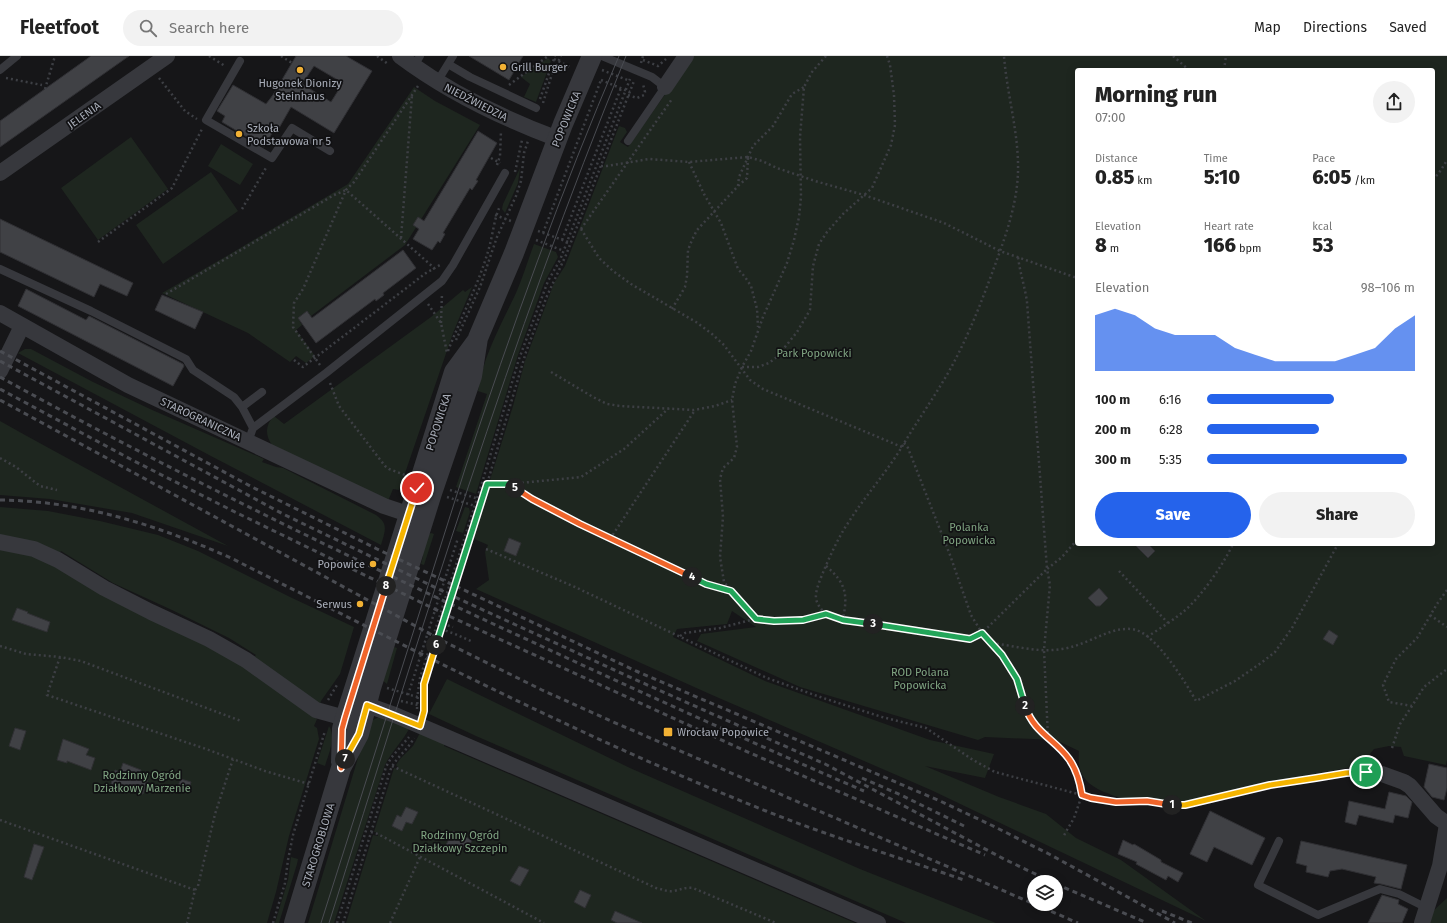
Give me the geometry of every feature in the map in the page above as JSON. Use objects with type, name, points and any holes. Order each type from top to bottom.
[{"type":"street","name":"JELENIA","points":[[0,173],[167,56]]},
{"type":"street","name":"NIEDŹWIEDZIA","points":[[400,56],[417,61],[437,82],[488,109],[521,125],[558,139]]},
{"type":"street","name":"POPOWICKA","points":[[345,718],[408,514],[454,372],[478,338],[517,247],[558,139],[592,56]]},
{"type":"street","points":[[671,90],[686,56]]},
{"type":"street","name":"STAROGRANICZNA","points":[[0,313],[128,385],[251,435],[384,506],[408,514]]},
{"type":"street","points":[[0,371],[22,326]]},
{"type":"street","name":"POPOWICKA","points":[[367,705],[432,493],[472,376],[478,338]]},
{"type":"street","points":[[0,542],[34,549],[58,560],[104,588],[150,612],[209,639],[246,660],[316,710],[345,718]]},
{"type":"street","points":[[367,705],[417,724],[878,923]]},
{"type":"street","name":"STAROGROBLOWA","points":[[294,923],[341,768],[359,734],[367,705]]},
{"type":"street","name":"STAROGROBLOWA","points":[[341,768],[342,729],[345,718]]},
{"type":"street","points":[[1366,772],[1382,774],[1404,782],[1410,786],[1436,816],[1447,824],[1440,866],[1422,923]]},
{"type":"lane","points":[[0,70],[17,56]]},
{"type":"lane","points":[[437,82],[453,56]]},
{"type":"lane","points":[[602,56],[636,72],[652,77],[671,90],[628,140]]},
{"type":"lane","points":[[240,61],[206,121],[272,158],[292,128],[330,151]]},
{"type":"lane","points":[[448,64],[470,77],[536,108]]},
{"type":"lane","points":[[0,269],[91,310],[186,359],[193,370],[234,397],[242,407],[251,435],[442,281],[453,265],[505,173]]},
{"type":"lane","points":[[242,407],[262,392]]},
{"type":"lane","points":[[1279,841],[1258,885],[1318,915],[1380,889],[1399,894],[1427,908]]},
{"type":"path","points":[[45,89],[55,56]]},
{"type":"path","points":[[209,56],[234,71]]},
{"type":"path","points":[[281,56],[292,63]]},
{"type":"path","points":[[508,85],[548,56]]},
{"type":"path","points":[[536,108],[555,56]]},
{"type":"path","points":[[337,923],[386,767],[391,758],[408,738],[424,711],[424,684],[487,484],[526,352],[554,279],[563,264],[571,244],[629,93],[636,72],[639,56]]},
{"type":"path","points":[[643,60],[658,66],[668,56]]},
{"type":"path","points":[[756,619],[724,582],[720,557],[723,517],[720,479],[723,468],[734,458],[737,447],[732,400],[735,384],[751,351],[787,263],[799,217],[801,175],[800,137],[804,87],[812,72],[826,56]]},
{"type":"path","points":[[742,367],[758,367],[770,363],[777,357],[797,332],[810,310],[813,266],[819,244],[826,232],[843,214],[872,188],[891,145],[894,125],[894,95],[890,65],[887,56]]},
{"type":"path","points":[[1004,56],[1018,153],[1018,172],[1011,215],[1000,250],[966,339],[952,365],[902,447],[848,522],[834,547],[819,584],[816,598],[819,607],[826,614],[843,620],[970,639],[982,633],[1047,569],[1062,557],[1075,542]]},
{"type":"path","points":[[1173,56],[1187,68]]},
{"type":"path","points":[[1224,68],[1226,56]]},
{"type":"path","points":[[98,242],[172,188],[206,121],[185,111],[151,67]]},
{"type":"path","points":[[343,923],[392,766],[410,745],[417,724],[420,678],[484,477],[519,359],[548,280],[560,260],[626,90],[636,72]]},
{"type":"path","points":[[571,244],[543,233],[601,80],[626,90],[636,98],[644,95],[645,92],[643,84],[636,72]]},
{"type":"path","points":[[0,77],[42,85]]},
{"type":"path","points":[[406,476],[389,470],[385,466],[339,406],[326,373],[293,327],[294,303],[304,289],[346,190],[354,182],[418,86]]},
{"type":"path","points":[[738,186],[739,177],[758,140],[777,120],[792,94],[804,87]]},
{"type":"path","points":[[562,240],[621,88]]},
{"type":"path","points":[[581,229],[629,162],[671,90]]},
{"type":"path","points":[[401,238],[412,94]]},
{"type":"path","points":[[495,169],[500,156],[501,131]]},
{"type":"path","points":[[520,152],[524,133]]},
{"type":"path","points":[[445,360],[480,287],[497,237],[516,196],[521,181],[524,153]]},
{"type":"path","points":[[672,309],[685,286],[688,250],[697,230],[747,178],[748,157]]},
{"type":"path","points":[[601,166],[649,159],[689,162],[748,157],[815,181],[864,195],[944,223],[1000,250],[1075,277]]},
{"type":"path","points":[[242,209],[272,158]]},
{"type":"path","points":[[1435,178],[1442,170],[1447,160]]},
{"type":"path","points":[[689,162],[720,223],[738,269],[751,286],[757,310],[759,330]]},
{"type":"path","points":[[346,190],[434,269],[442,281],[441,323],[449,354]]},
{"type":"path","points":[[166,294],[334,195],[346,190]]},
{"type":"path","points":[[449,354],[457,328],[470,299],[489,248],[496,215]]},
{"type":"path","points":[[577,228],[581,229],[599,258],[613,272],[672,309],[696,322],[712,334],[724,345],[742,367],[750,380],[763,389],[902,447]]},
{"type":"path","points":[[1018,257],[1019,269],[1028,302],[1047,569],[1050,585],[1044,650],[1048,738]]},
{"type":"path","points":[[294,360],[303,367],[426,273],[442,264]]},
{"type":"path","points":[[422,297],[441,323]]},
{"type":"path","points":[[551,372],[593,397],[608,404],[629,407],[695,410],[715,406],[732,400]]},
{"type":"path","points":[[487,484],[510,484],[582,477],[624,449],[669,408]]},
{"type":"path","points":[[610,538],[695,410]]},
{"type":"path","points":[[904,443],[908,448],[950,555],[971,615],[982,633],[1002,655],[1017,679],[1030,719],[1035,726],[1069,759],[1080,779],[1082,795],[1074,818],[1063,837]]},
{"type":"path","points":[[0,458],[16,467],[40,486],[57,490]]},
{"type":"path","points":[[510,484],[539,503],[610,538],[706,584],[731,591]]},
{"type":"path","points":[[408,695],[458,538]]},
{"type":"path","points":[[1147,637],[1184,612],[1199,597],[1232,546]]},
{"type":"path","points":[[992,643],[1051,651],[1072,647],[1117,630],[1135,630],[1147,637],[1178,670],[1196,701],[1235,681],[1261,664],[1275,652],[1292,628],[1337,546]]},
{"type":"path","points":[[486,549],[575,587],[767,678],[882,717],[926,728],[973,760],[995,772],[1091,798],[1116,802],[1147,801],[1170,805],[1185,805],[1270,785],[1346,773],[1366,772]]},
{"type":"path","points":[[826,566],[836,574],[846,592],[843,620]]},
{"type":"path","points":[[1120,571],[1168,623]]},
{"type":"path","points":[[1412,706],[1389,702],[1383,685],[1396,659],[1417,638],[1447,590]]},
{"type":"path","points":[[680,636],[685,633],[720,628],[756,619],[774,621],[803,620],[826,614]]},
{"type":"path","points":[[1430,615],[1447,627]]},
{"type":"path","points":[[443,624],[454,627]]},
{"type":"path","points":[[441,629],[474,642]]},
{"type":"path","points":[[0,646],[26,654],[60,657],[81,661],[241,721]]},
{"type":"path","points":[[60,657],[47,695],[233,759],[265,772],[309,784]]},
{"type":"path","points":[[1392,748],[1400,724],[1424,687],[1447,669]]},
{"type":"path","points":[[400,700],[418,705]]},
{"type":"path","points":[[274,923],[285,884],[293,835],[324,732]]},
{"type":"path","points":[[187,923],[195,890],[198,886],[215,814],[233,759]]},
{"type":"path","points":[[392,766],[656,888],[668,891],[693,888],[776,923]]},
{"type":"path","points":[[0,820],[195,890]]},
{"type":"path","points":[[371,832],[378,834],[544,923]]},
{"type":"path","points":[[390,923],[420,857]]},
{"type":"green space","name":"Park Popowicki","points":[[692,56],[1447,56],[1446,765],[1404,756],[1401,747],[1389,746],[1374,749],[1361,765],[1269,782],[1186,802],[1180,803],[1121,798],[1097,789],[1091,785],[1083,776],[1081,771],[1079,765],[1079,751],[1056,740],[985,737],[978,740],[800,687],[697,641],[701,634],[756,627],[732,611],[727,624],[677,629],[673,637],[765,681],[930,740],[994,754],[985,778],[925,766],[999,797],[1046,814],[1076,838],[1121,860],[1206,921],[931,790],[712,695],[476,589],[489,580],[485,552],[488,545],[472,538],[513,406],[525,361],[554,283],[565,266],[619,126],[625,128],[627,132],[620,142],[628,147]]},
{"type":"green space","points":[[548,58],[551,61],[536,102],[524,97],[530,84],[521,77]]},
{"type":"green space","points":[[414,87],[435,101],[480,125],[405,245],[311,316],[307,311],[298,318],[302,325],[296,330],[315,356],[306,363],[296,356],[290,362],[248,333],[162,293],[348,184]]},
{"type":"green space","points":[[131,137],[168,189],[98,240],[61,188]]},
{"type":"green space","points":[[221,144],[253,164],[240,185],[208,166]]},
{"type":"green space","points":[[520,168],[518,183],[505,213],[502,209],[503,204]]},
{"type":"green space","points":[[211,172],[238,211],[163,264],[136,225]]},
{"type":"green space","points":[[534,244],[556,252],[558,257],[544,283],[518,355],[476,494],[456,487],[487,394],[478,391],[480,378],[488,353],[519,287]]},
{"type":"green space","points":[[472,287],[453,333],[399,490],[393,489],[388,501],[272,445],[268,438],[267,430],[271,419],[274,416],[284,424],[431,317],[463,290],[465,292]]},
{"type":"green space","points":[[25,349],[31,349],[93,382],[150,409],[264,459],[262,462],[283,468],[376,515],[383,522],[385,528],[381,545],[18,353]]},
{"type":"green space","points":[[0,421],[228,546],[132,513],[50,499],[0,495]]},
{"type":"green space","points":[[0,507],[48,511],[100,521],[158,535],[198,551],[354,627],[340,674],[321,701],[320,705],[253,658],[256,655],[229,638],[113,583],[61,551],[59,554],[0,538]]},
{"type":"green space","points":[[465,507],[469,508],[470,512],[463,533],[456,531]]},
{"type":"green space","points":[[431,533],[434,534],[424,565],[421,564],[423,556],[421,555],[427,535]]},
{"type":"green space","name":"Rodzinny Ogród Działkowy Marzenie","points":[[0,547],[32,555],[207,644],[286,694],[317,719],[314,726],[317,728],[319,739],[289,836],[267,923],[0,923]]},
{"type":"green space","points":[[394,647],[397,648],[387,684],[382,680]]},
{"type":"green space","points":[[447,679],[630,768],[860,869],[996,923],[906,923],[476,736],[429,714]]},
{"type":"green space","points":[[379,717],[410,727],[385,765],[334,923],[308,923],[368,725],[371,721]]},
{"type":"green space","points":[[329,726],[332,741],[325,766],[317,763]]},
{"type":"green space","name":"Rodzinny Ogród Działkowy Szczepin","points":[[421,731],[446,741],[444,746],[855,923],[346,923],[373,835],[378,836],[378,833],[374,832],[394,768],[397,769],[398,767],[396,765],[413,746]]},
{"type":"green space","points":[[291,857],[298,859],[297,864],[279,923],[275,923],[288,880]]},
{"type":"green space","points":[[1447,898],[1447,923],[1427,923],[1431,913]]},
{"type":"building","points":[[91,56],[129,56],[0,147],[0,121]]},
{"type":"building","points":[[296,56],[346,56],[372,71],[334,133],[291,107],[279,128],[276,126],[264,147],[222,122],[225,116],[217,111],[233,85],[266,104]],"holes":[[[314,66],[343,83],[331,102],[302,84]]]},
{"type":"building","points":[[469,56],[523,56],[509,80]]},
{"type":"building","points":[[478,131],[497,143],[476,180],[478,181],[472,190],[470,188],[443,233],[445,234],[440,243],[438,241],[432,250],[413,239],[419,229],[413,225],[418,217],[424,221]]},
{"type":"building","points":[[0,219],[133,283],[127,296],[100,284],[94,297],[0,252]]},
{"type":"building","points":[[403,250],[416,268],[383,293],[384,295],[376,301],[375,299],[316,343],[298,318],[307,311],[312,318]]},
{"type":"building","points":[[26,289],[86,320],[89,316],[183,364],[184,366],[173,386],[18,306]]},
{"type":"building","points":[[162,295],[203,312],[195,329],[155,310]]},
{"type":"building","points":[[509,538],[521,543],[516,556],[504,551]]},
{"type":"building","points":[[1136,546],[1150,546],[1155,551],[1148,558]]},
{"type":"building","points":[[1099,588],[1108,598],[1100,606],[1096,606],[1088,598]]},
{"type":"building","points":[[17,608],[50,622],[47,632],[12,620]]},
{"type":"building","points":[[1329,630],[1338,636],[1333,645],[1323,639]]},
{"type":"building","points":[[15,728],[26,731],[20,750],[9,746]]},
{"type":"building","points":[[63,739],[89,749],[86,755],[95,758],[91,770],[67,761],[67,763],[57,760]]},
{"type":"building","points":[[123,763],[141,770],[139,776],[148,779],[143,794],[111,784],[115,770],[120,772]]},
{"type":"building","points":[[1429,764],[1447,768],[1447,788],[1444,800],[1432,797],[1424,787]]},
{"type":"building","points":[[181,779],[191,782],[188,792],[177,788]]},
{"type":"building","points":[[1389,792],[1406,796],[1412,802],[1408,818],[1395,815],[1393,823],[1359,815],[1356,825],[1345,822],[1349,801],[1385,809]]},
{"type":"building","points":[[406,807],[418,812],[412,824],[406,822],[402,831],[392,826],[397,815],[401,817]]},
{"type":"building","points":[[1210,811],[1265,838],[1252,865],[1214,847],[1207,862],[1190,854]]},
{"type":"building","points":[[453,831],[472,840],[468,849],[460,846],[458,851],[446,845]]},
{"type":"building","points":[[1123,840],[1133,845],[1134,844],[1161,860],[1161,862],[1183,873],[1178,882],[1168,876],[1166,880],[1136,864],[1137,862],[1118,854]]},
{"type":"building","points":[[1301,841],[1407,865],[1401,889],[1374,883],[1376,877],[1342,869],[1330,871],[1328,877],[1306,872],[1307,866],[1296,863]]},
{"type":"building","points":[[34,844],[44,847],[32,880],[24,877]]},
{"type":"building","points":[[519,866],[529,870],[520,886],[510,881]]},
{"type":"building","points":[[580,890],[591,895],[585,908],[574,902]]},
{"type":"building","points":[[1382,895],[1399,900],[1398,904],[1408,909],[1402,923],[1368,923]]},
{"type":"building","points":[[615,911],[642,923],[617,923],[611,920]]},
{"type":"tram line","points":[[321,923],[465,469],[500,365],[557,209],[619,56]]},
{"type":"tram line","points":[[329,923],[468,486],[544,270],[626,56]]},
{"type":"railway","points":[[0,351],[252,487],[377,549],[636,671],[940,801],[1049,854],[1175,923]]},
{"type":"railway","points":[[0,361],[283,514],[457,598],[825,764],[1004,859],[1037,875]]},
{"type":"railway","points":[[0,377],[133,448],[334,549],[620,682],[864,791]]},
{"type":"railway","points":[[0,389],[134,461],[451,617],[750,753],[985,855]]},
{"type":"railway","points":[[0,400],[443,641],[542,690],[1078,923]]},
{"type":"railway","points":[[0,500],[30,501],[90,510],[147,525],[203,546],[231,558],[496,690],[698,783],[790,820],[964,880]]},
{"type":"railway","points":[[862,778],[964,826]]},
{"type":"railway","points":[[1063,887],[1147,923]]},
{"type":"railway","points":[[1162,911],[1192,923]]},
{"type":"place","name":"Grill Burger","points":[[503,67]]},
{"type":"place","name":"Hugonek Dionizy Steinhaus","points":[[300,70]]},
{"type":"place","name":"Szkoła Podstawowa nr 5","points":[[239,134]]},
{"type":"place","name":"Popowice","points":[[373,564]]},
{"type":"place","name":"Serwus","points":[[360,604]]},
{"type":"place","name":"Wrocław Popowice","points":[[668,732]]},
{"type":"route","points":[[417,488],[342,729],[341,768],[359,734],[367,705],[420,726],[424,711],[425,678],[487,484],[510,484],[532,499],[580,524],[706,584],[731,591],[756,619],[774,621],[803,620],[826,614],[843,620],[970,639],[982,633],[1002,655],[1017,679],[1030,719],[1035,726],[1069,759],[1080,779],[1082,795],[1116,802],[1147,801],[1170,805],[1185,805],[1270,785],[1346,773],[1366,772]]},
{"type":"park label","name":"Polanka Popowicka","points":[[969,533]]},
{"type":"park label","name":"ROD Polana Popowicka","points":[[920,678]]}]
